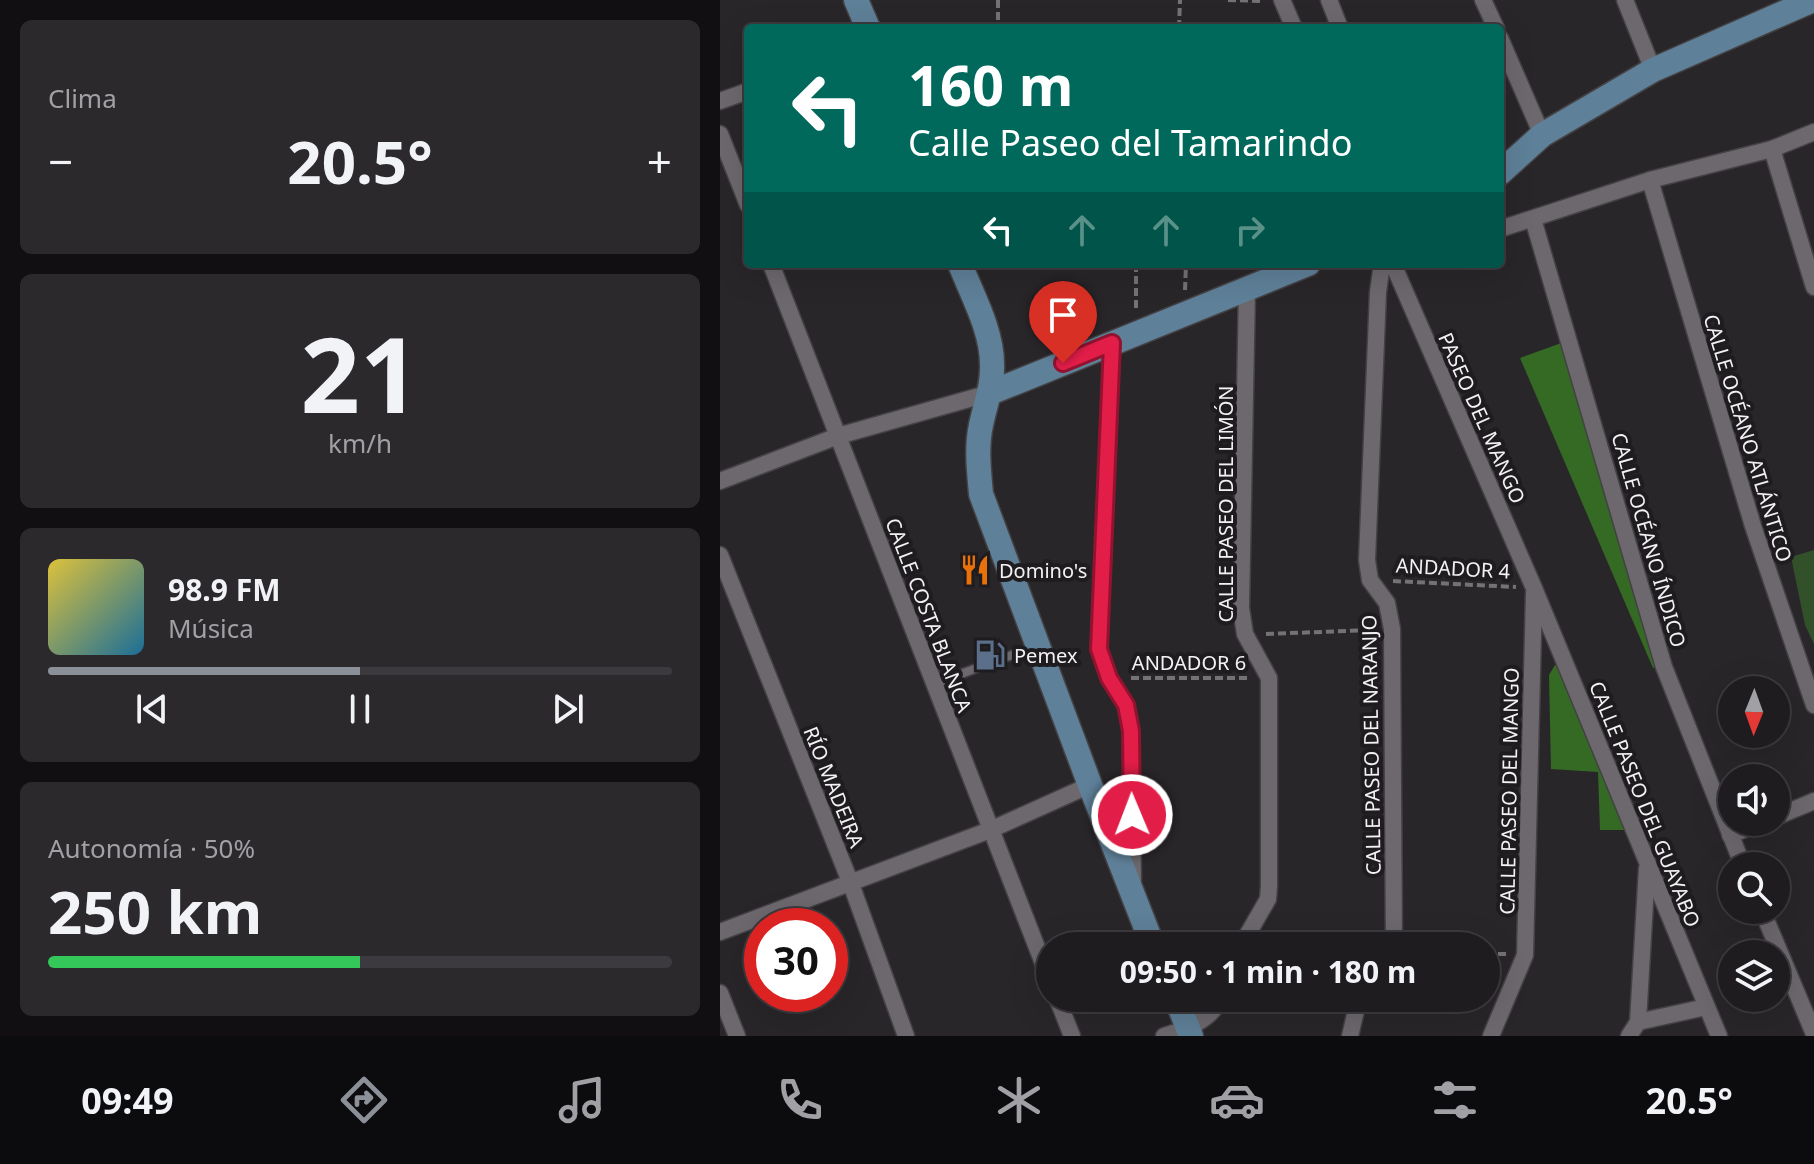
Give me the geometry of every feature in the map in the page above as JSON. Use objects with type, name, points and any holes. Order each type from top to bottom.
[{"type":"main road","points":[[856,0],[866,24]]},
{"type":"main road","points":[[1504,169],[1542,135],[1653,70],[1776,8],[1813,0]]},
{"type":"main road","points":[[962,268],[987,334],[992,362],[990,393],[980,427],[978,458],[981,494],[1147,932]]},
{"type":"main road","points":[[990,393],[1298,268]]},
{"type":"main road","points":[[1182,1012],[1190,1032]]},
{"type":"street","points":[[1329,0],[1338,24]]},
{"type":"street","points":[[1483,0],[1494,24]]},
{"type":"street","points":[[1625,0],[1653,70]]},
{"type":"street","points":[[1282,1],[1292,24]]},
{"type":"street","points":[[1504,47],[1542,135]]},
{"type":"street","points":[[720,101],[744,92]]},
{"type":"street","points":[[1504,228],[1650,180],[1772,149],[1814,132]]},
{"type":"street","points":[[720,134],[744,195]]},
{"type":"street","points":[[1772,149],[1811,266],[1814,287]]},
{"type":"street","name":"CALLE OCÉANO ATLÁNTICO","points":[[1650,180],[1753,526],[1814,705]]},
{"type":"street","name":"CALLE OCÉANO ÍNDICO","points":[[1533,219],[1664,667],[1718,804]]},
{"type":"street","name":"CALLE COSTA BLANCA","points":[[773,268],[1036,946]]},
{"type":"street","name":"CALLE PASEO DEL NARANJO","points":[[1383,268],[1378,292],[1367,560],[1370,580],[1387,603],[1392,629],[1394,932]]},
{"type":"street","name":"PASEO DEL MANGO","points":[[1395,268],[1534,588]]},
{"type":"street","name":"CALLE PASEO DEL LIMÓN","points":[[1247,289],[1241,608],[1245,634],[1269,678],[1268,899],[1249,932]]},
{"type":"street","points":[[1112,343],[1099,649],[1109,678],[1126,705],[1131,731],[1134,899]]},
{"type":"street","points":[[720,481],[838,436],[990,393]]},
{"type":"street","name":"RÍO MADEIRA","points":[[720,555],[851,884],[906,1036]]},
{"type":"street","name":"CALLE PASEO DEL GUAYABO","points":[[1534,588],[1719,1036]]},
{"type":"street","name":"CALLE PASEO DEL MANGO","points":[[1491,1036],[1525,955],[1534,588]]},
{"type":"street","points":[[720,932],[990,830],[1090,785]]},
{"type":"street","points":[[1790,811],[1814,801]]},
{"type":"street","points":[[1647,863],[1633,1029],[1706,1007]]},
{"type":"street","points":[[1768,924],[1814,1034]]},
{"type":"street","points":[[720,993],[737,1036]]},
{"type":"street","points":[[1063,1012],[1072,1036]]},
{"type":"street","points":[[1164,1036],[1190,1032],[1212,1012]]},
{"type":"street","points":[[1350,1036],[1356,1012]]},
{"type":"lane","points":[[934,684],[1037,646]]},
{"type":"path","points":[[998,0],[998,24]]},
{"type":"path","points":[[1179,24],[1180,0]]},
{"type":"path","points":[[1228,0],[1282,1]]},
{"type":"path","points":[[1136,268],[1136,334]]},
{"type":"path","name":"ANDADOR 4","points":[[1370,580],[1534,588]]},
{"type":"path","points":[[1245,634],[1392,629]]},
{"type":"path","name":"ANDADOR 6","points":[[1109,678],[1269,678]]},
{"type":"green space","points":[[1575,338],[1670,659],[1653,668],[1520,358]]},
{"type":"green space","points":[[1814,550],[1814,644],[1805,625],[1791,557]]},
{"type":"green space","points":[[1555,665],[1579,682],[1641,830],[1600,830],[1598,772],[1551,769],[1549,675]]},
{"type":"place","name":"Domino's","points":[[975,570]]},
{"type":"place","name":"Pemex","points":[[990,655]]},
{"type":"route","points":[[1063,363],[1112,343],[1099,649],[1109,678],[1126,705],[1131,731],[1132,815]]}]
